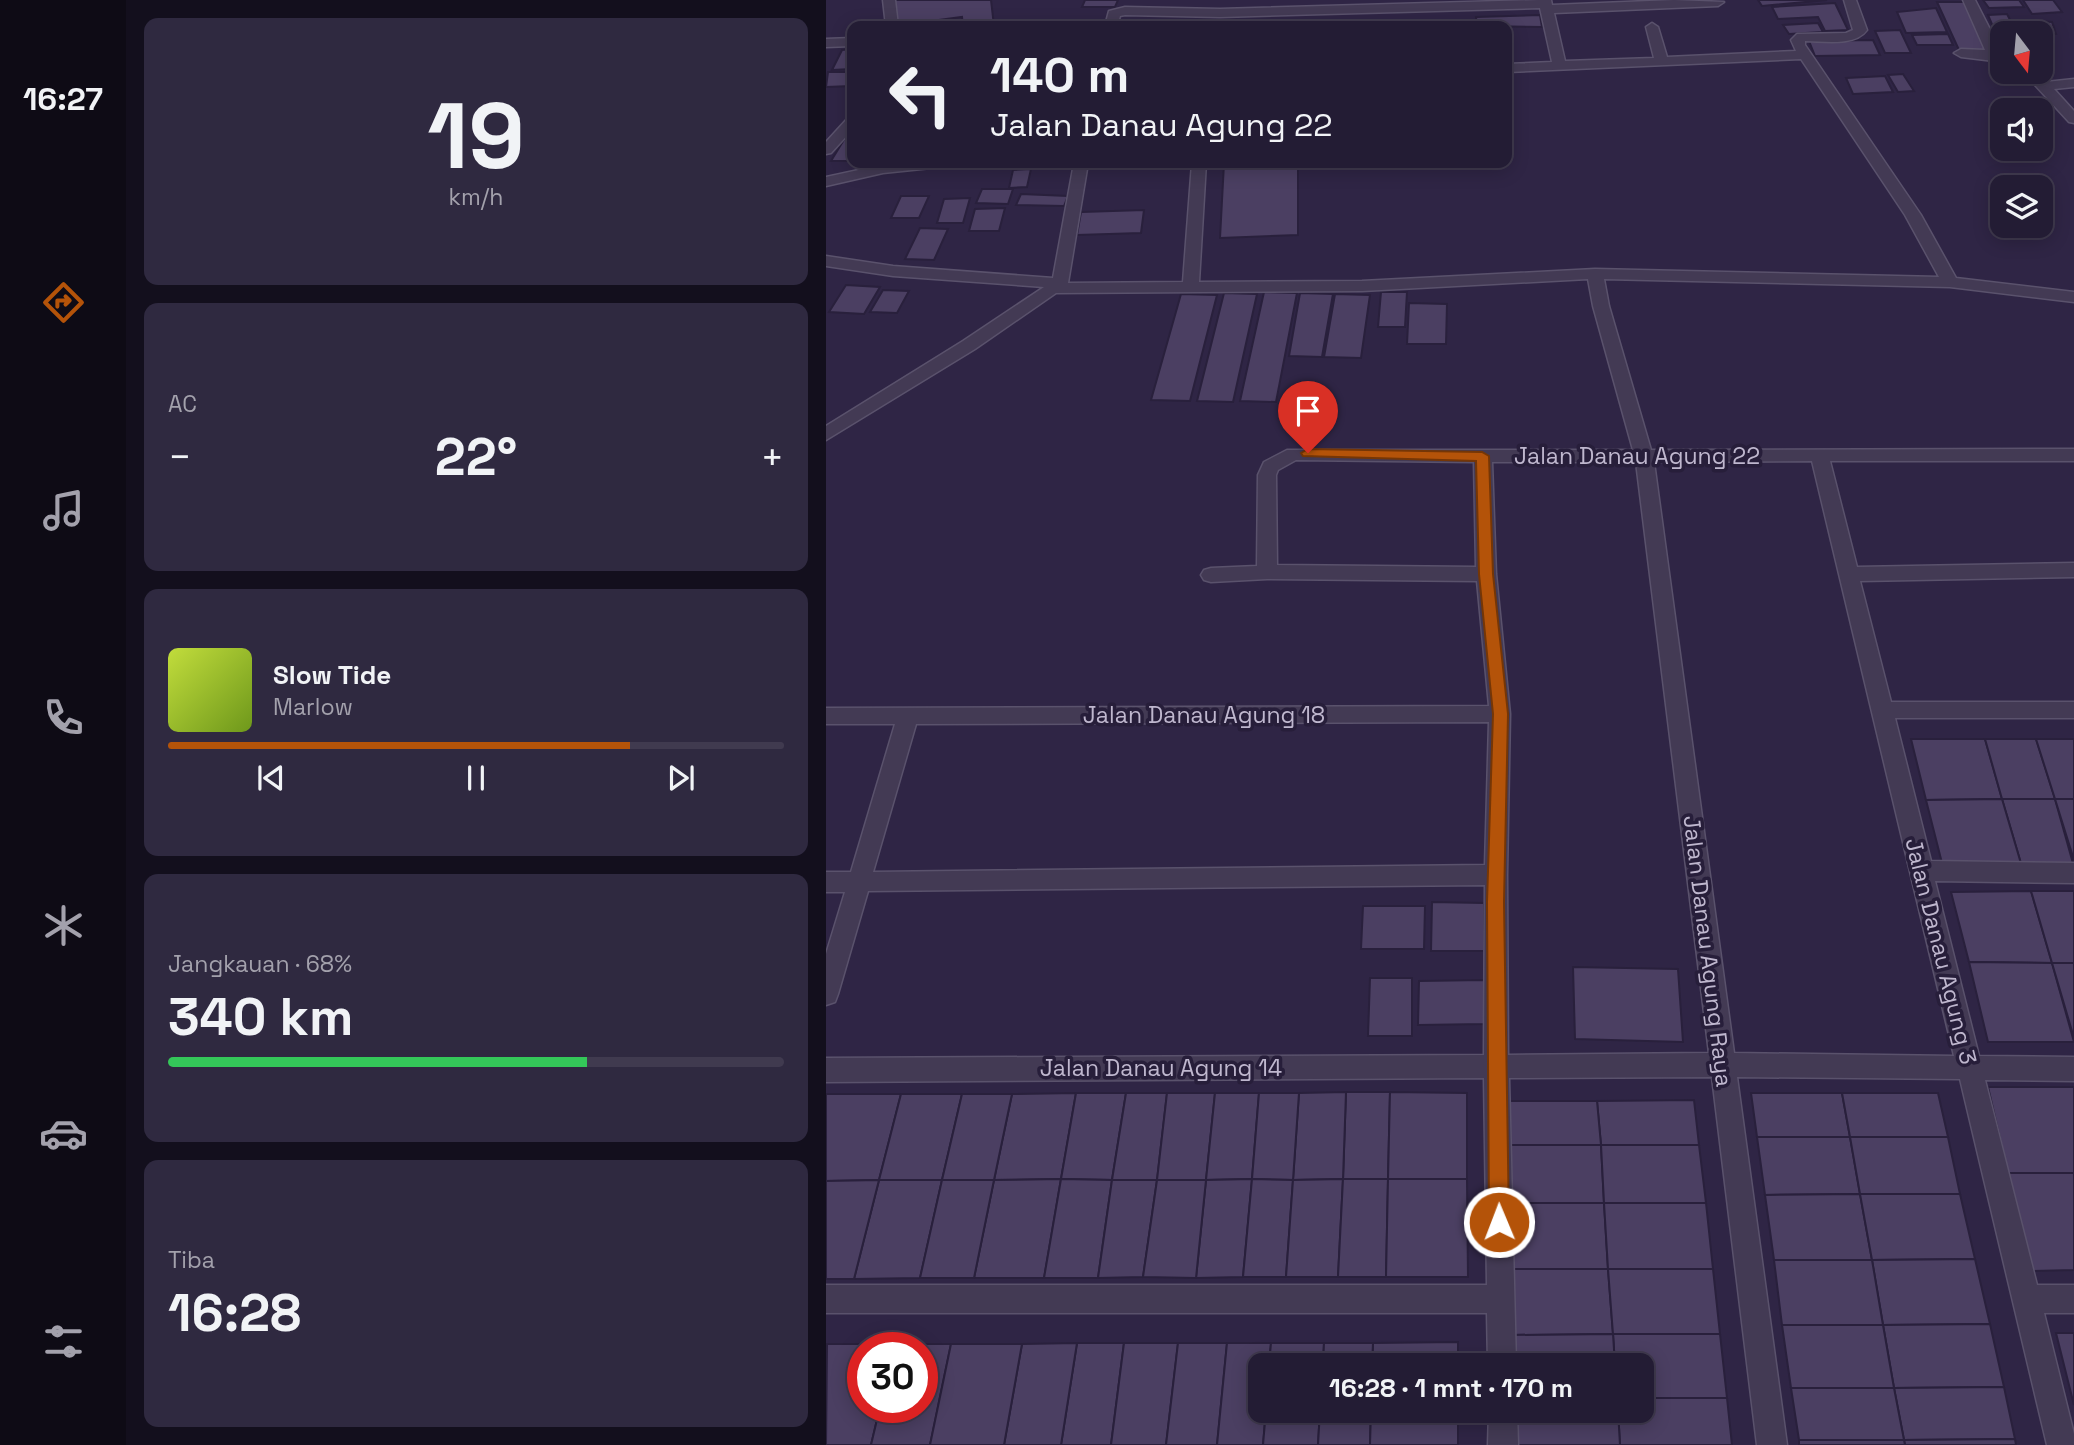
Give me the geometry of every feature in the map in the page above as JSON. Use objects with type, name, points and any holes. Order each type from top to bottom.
[{"type":"street","points":[[889,0],[891,21]]},
{"type":"street","points":[[1850,0],[1860,30],[1858,33],[1848,37],[1802,37],[1797,42],[1913,215],[1950,282]]},
{"type":"street","points":[[1969,0],[1990,41]]},
{"type":"street","points":[[1112,21],[1114,14],[1125,11],[1218,20],[1377,4],[1458,13],[1546,4],[1718,2]]},
{"type":"street","points":[[1546,4],[1559,65]]},
{"type":"street","points":[[1653,27],[1662,61]]},
{"type":"street","points":[[826,43],[847,42]]},
{"type":"street","points":[[1961,53],[1990,55]]},
{"type":"street","points":[[1512,68],[1804,55]]},
{"type":"street","points":[[2043,86],[2074,83]]},
{"type":"street","points":[[2043,86],[2074,119]]},
{"type":"street","points":[[826,150],[847,127]]},
{"type":"street","points":[[826,182],[883,168]]},
{"type":"street","points":[[826,434],[969,345],[1056,285],[1080,168]]},
{"type":"street","points":[[1191,288],[1199,168]]},
{"type":"street","points":[[826,261],[893,271],[1056,285],[1191,288],[1362,286],[1595,274],[1950,282],[2074,298]]},
{"type":"street","name":"Jalan Danau Agung Raya","points":[[1595,274],[1601,306],[1644,456],[1772,1445]]},
{"type":"street","name":"Jalan Danau Agung 22","points":[[1267,572],[1267,475],[1270,466],[1293,453],[1482,456],[2074,455]]},
{"type":"street","points":[[1482,456],[1486,574],[1500,714],[1496,875],[1496,1066],[1502,1353]]},
{"type":"street","name":"Jalan Danau Agung 3","points":[[1820,456],[2062,1445]]},
{"type":"street","points":[[1849,575],[2074,570]]},
{"type":"street","points":[[1211,575],[1267,572],[1486,574]]},
{"type":"street","points":[[1882,710],[2074,710]]},
{"type":"street","name":"Jalan Danau Agung 18","points":[[826,716],[1500,714]]},
{"type":"street","points":[[826,994],[908,716]]},
{"type":"street","points":[[1922,871],[2074,873]]},
{"type":"street","points":[[826,881],[1496,875]]},
{"type":"street","name":"Jalan Danau Agung 14","points":[[826,1070],[1723,1065],[2074,1069]]},
{"type":"street","points":[[826,1298],[1501,1299]]},
{"type":"street","points":[[2026,1299],[2074,1299]]},
{"type":"street","points":[[1503,1423],[1503,1445]]},
{"type":"building","points":[[891,0],[991,0],[993,21],[962,21],[962,17],[932,21],[893,21]]},
{"type":"building","points":[[1085,0],[1118,0],[1115,7],[1082,7]]},
{"type":"building","points":[[1758,0],[1827,0],[1762,6]]},
{"type":"building","points":[[1983,0],[2019,0],[2024,7],[1989,8]]},
{"type":"building","points":[[2023,0],[2053,0],[2062,12],[2032,14]]},
{"type":"building","points":[[1937,2],[1966,2],[1988,50],[1959,50]]},
{"type":"building","points":[[1835,3],[1848,30],[1825,31],[1818,17],[1778,19],[1772,7]]},
{"type":"building","points":[[1936,8],[1947,32],[1906,33],[1897,12]]},
{"type":"building","points":[[2007,14],[2011,21],[1991,21],[1988,15]]},
{"type":"building","points":[[1540,15],[1542,27],[1512,27],[1512,21],[1476,21],[1476,17]]},
{"type":"building","points":[[1818,23],[1823,32],[1789,34],[1783,25]]},
{"type":"building","points":[[1900,30],[1911,53],[1885,53],[1875,31]]},
{"type":"building","points":[[1948,34],[1953,45],[1917,45],[1912,35]]},
{"type":"building","points":[[1873,40],[1880,55],[1815,56],[1809,41]]},
{"type":"building","points":[[842,50],[847,50],[847,69],[832,70]]},
{"type":"building","points":[[828,72],[847,72],[847,86],[826,87]]},
{"type":"building","points":[[1903,74],[1914,91],[1898,92],[1888,75]]},
{"type":"building","points":[[1885,76],[1893,92],[1853,94],[1846,78]]},
{"type":"building","points":[[845,138],[847,138],[847,161],[831,161]]},
{"type":"building","points":[[1224,168],[1298,168],[1298,235],[1220,238]]},
{"type":"building","points":[[1031,169],[1027,187],[1009,188],[1013,170]]},
{"type":"building","points":[[982,189],[1013,189],[1008,204],[976,203]]},
{"type":"building","points":[[1021,194],[1068,196],[1064,206],[1016,205]]},
{"type":"building","points":[[901,196],[929,196],[919,218],[891,218]]},
{"type":"building","points":[[970,198],[963,223],[937,223],[944,199]]},
{"type":"building","points":[[1005,208],[999,231],[969,231],[975,209]]},
{"type":"building","points":[[1144,210],[1141,233],[1077,235],[1081,212]]},
{"type":"building","points":[[920,228],[948,229],[934,260],[905,259]]},
{"type":"building","points":[[846,285],[880,287],[864,314],[829,312]]},
{"type":"building","points":[[883,290],[909,291],[897,313],[870,312]]},
{"type":"building","points":[[1264,292],[1297,293],[1276,402],[1240,401]]},
{"type":"building","points":[[1381,292],[1407,292],[1405,327],[1378,327]]},
{"type":"building","points":[[1224,293],[1257,294],[1233,402],[1197,401]]},
{"type":"building","points":[[1300,293],[1333,294],[1322,357],[1289,356]]},
{"type":"building","points":[[1181,294],[1217,295],[1190,401],[1151,400]]},
{"type":"building","points":[[1335,294],[1370,295],[1361,358],[1324,357]]},
{"type":"building","points":[[1409,303],[1447,304],[1446,344],[1407,344]]},
{"type":"building","points":[[1911,739],[1985,739],[2002,799],[1926,800]]},
{"type":"building","points":[[1985,739],[2036,739],[2055,799],[2002,799]]},
{"type":"building","points":[[2036,739],[2074,739],[2074,799],[2055,799]]},
{"type":"building","points":[[2002,799],[2055,799],[2074,867],[2022,867]]},
{"type":"building","points":[[2002,799],[2022,867],[1943,867],[1926,800]]},
{"type":"building","points":[[2055,799],[2074,799],[2074,860]]},
{"type":"building","points":[[2031,891],[2052,963],[1969,962],[1951,892]]},
{"type":"building","points":[[2031,891],[2074,891],[2074,963],[2052,963]]},
{"type":"building","points":[[1432,902],[1484,903],[1484,951],[1431,951]]},
{"type":"building","points":[[1363,906],[1425,906],[1424,949],[1361,949]]},
{"type":"building","points":[[1969,962],[2052,963],[2074,1042],[1988,1042]]},
{"type":"building","points":[[2052,963],[2074,963],[2074,1038]]},
{"type":"building","points":[[1573,967],[1678,969],[1683,1042],[1575,1039]]},
{"type":"building","points":[[1370,978],[1412,978],[1412,1036],[1368,1036]]},
{"type":"building","points":[[1484,980],[1485,1024],[1418,1025],[1419,981]]},
{"type":"building","points":[[1988,1087],[2074,1087],[2074,1173],[2008,1173]]},
{"type":"building","points":[[1346,1092],[1390,1092],[1388,1179],[1343,1179]]},
{"type":"building","points":[[1346,1092],[1343,1179],[1293,1180],[1299,1093]]},
{"type":"building","points":[[1390,1092],[1467,1093],[1467,1179],[1388,1179]]},
{"type":"building","points":[[1076,1093],[1061,1179],[994,1180],[1012,1094]]},
{"type":"building","points":[[1076,1093],[1126,1093],[1112,1180],[1061,1179]]},
{"type":"building","points":[[1126,1093],[1167,1093],[1157,1180],[1112,1180]]},
{"type":"building","points":[[1167,1093],[1215,1093],[1206,1180],[1157,1180]]},
{"type":"building","points":[[1215,1093],[1259,1093],[1252,1179],[1206,1180]]},
{"type":"building","points":[[1259,1093],[1299,1093],[1293,1180],[1252,1179]]},
{"type":"building","points":[[1751,1093],[1842,1093],[1850,1137],[1757,1137]]},
{"type":"building","points":[[1842,1093],[1938,1093],[1948,1137],[1850,1137]]},
{"type":"building","points":[[826,1094],[901,1094],[879,1180],[826,1181]]},
{"type":"building","points":[[901,1094],[962,1094],[942,1180],[879,1180]]},
{"type":"building","points":[[962,1094],[1012,1094],[994,1180],[942,1180]]},
{"type":"building","points":[[1694,1100],[1699,1145],[1601,1145],[1597,1101]]},
{"type":"building","points":[[1506,1101],[1597,1101],[1601,1145],[1508,1145]]},
{"type":"building","points":[[1757,1137],[1850,1137],[1860,1194],[1765,1195]]},
{"type":"building","points":[[1850,1137],[1948,1137],[1960,1194],[1860,1194]]},
{"type":"building","points":[[1508,1145],[1601,1145],[1604,1203],[1508,1203]]},
{"type":"building","points":[[1601,1145],[1699,1145],[1706,1203],[1604,1203]]},
{"type":"building","points":[[2008,1173],[2074,1173],[2074,1270],[2033,1271]]},
{"type":"building","points":[[1061,1179],[1044,1278],[974,1278],[994,1180]]},
{"type":"building","points":[[1061,1179],[1112,1180],[1098,1278],[1044,1278]]},
{"type":"building","points":[[1252,1179],[1243,1277],[1196,1278],[1206,1180]]},
{"type":"building","points":[[1252,1179],[1293,1180],[1286,1277],[1243,1277]]},
{"type":"building","points":[[1343,1179],[1338,1277],[1286,1277],[1293,1180]]},
{"type":"building","points":[[1343,1179],[1388,1179],[1386,1277],[1338,1277]]},
{"type":"building","points":[[1388,1179],[1467,1179],[1468,1277],[1386,1277]]},
{"type":"building","points":[[879,1180],[942,1180],[920,1278],[854,1279]]},
{"type":"building","points":[[879,1180],[854,1279],[826,1279],[826,1181]]},
{"type":"building","points":[[942,1180],[994,1180],[974,1278],[920,1278]]},
{"type":"building","points":[[1112,1180],[1157,1180],[1143,1277],[1098,1278]]},
{"type":"building","points":[[1157,1180],[1206,1180],[1196,1278],[1143,1277]]},
{"type":"building","points":[[1860,1194],[1872,1260],[1774,1260],[1765,1195]]},
{"type":"building","points":[[1860,1194],[1960,1194],[1975,1259],[1872,1260]]},
{"type":"building","points":[[1508,1203],[1604,1203],[1608,1269],[1510,1269]]},
{"type":"building","points":[[1604,1203],[1706,1203],[1713,1269],[1608,1269]]},
{"type":"building","points":[[1975,1259],[1990,1324],[1883,1325],[1872,1260]]},
{"type":"building","points":[[1774,1260],[1872,1260],[1883,1325],[1782,1325]]},
{"type":"building","points":[[1510,1269],[1608,1269],[1613,1334],[1512,1335]]},
{"type":"building","points":[[1608,1269],[1713,1269],[1720,1334],[1613,1334]]},
{"type":"building","points":[[1990,1324],[2004,1387],[1894,1388],[1883,1325]]},
{"type":"building","points":[[1782,1325],[1883,1325],[1894,1388],[1791,1388]]},
{"type":"building","points":[[2056,1333],[2074,1333],[2074,1405]]},
{"type":"building","points":[[1613,1334],[1720,1334],[1727,1398],[1654,1398],[1654,1353],[1614,1353]]},
{"type":"building","points":[[1613,1334],[1614,1353],[1513,1353],[1512,1335]]},
{"type":"building","points":[[1458,1342],[1458,1353],[1373,1353],[1373,1343]]},
{"type":"building","points":[[1077,1343],[1124,1343],[1111,1445],[1061,1445]]},
{"type":"building","points":[[1077,1343],[1061,1445],[1004,1445],[1022,1344]]},
{"type":"building","points":[[1124,1343],[1178,1343],[1166,1445],[1111,1445]]},
{"type":"building","points":[[1178,1343],[1227,1343],[1217,1445],[1166,1445]]},
{"type":"building","points":[[1227,1343],[1271,1343],[1270,1353],[1248,1353],[1248,1423],[1265,1423],[1263,1445],[1217,1445]]},
{"type":"building","points":[[1271,1343],[1324,1343],[1324,1353],[1270,1353]]},
{"type":"building","points":[[1324,1343],[1373,1343],[1373,1353],[1324,1353]]},
{"type":"building","points":[[827,1344],[847,1344],[847,1423],[876,1423],[871,1445],[826,1445]]},
{"type":"building","points":[[938,1344],[951,1344],[938,1407]]},
{"type":"building","points":[[951,1344],[1022,1344],[1004,1445],[930,1445],[935,1423],[938,1423],[938,1407]]},
{"type":"building","points":[[2004,1387],[2015,1439],[1904,1440],[1894,1388]]},
{"type":"building","points":[[1791,1388],[1894,1388],[1904,1440],[1799,1440]]},
{"type":"building","points":[[1654,1398],[1727,1398],[1732,1445],[1620,1445],[1619,1423],[1654,1423]]},
{"type":"building","points":[[876,1423],[935,1423],[930,1445],[871,1445]]},
{"type":"building","points":[[1265,1423],[1319,1423],[1318,1445],[1263,1445]]},
{"type":"building","points":[[1319,1423],[1371,1423],[1370,1445],[1318,1445]]},
{"type":"building","points":[[1371,1423],[1458,1423],[1458,1445],[1370,1445]]},
{"type":"building","points":[[1514,1423],[1619,1423],[1620,1445],[1514,1445]]},
{"type":"building","points":[[2015,1439],[2016,1445],[1905,1445],[1904,1440]]},
{"type":"building","points":[[1799,1440],[1904,1440],[1905,1445],[1799,1445]]},
{"type":"route","points":[[1308,453],[1482,456],[1486,574],[1500,714],[1496,848],[1499,1222]]}]
